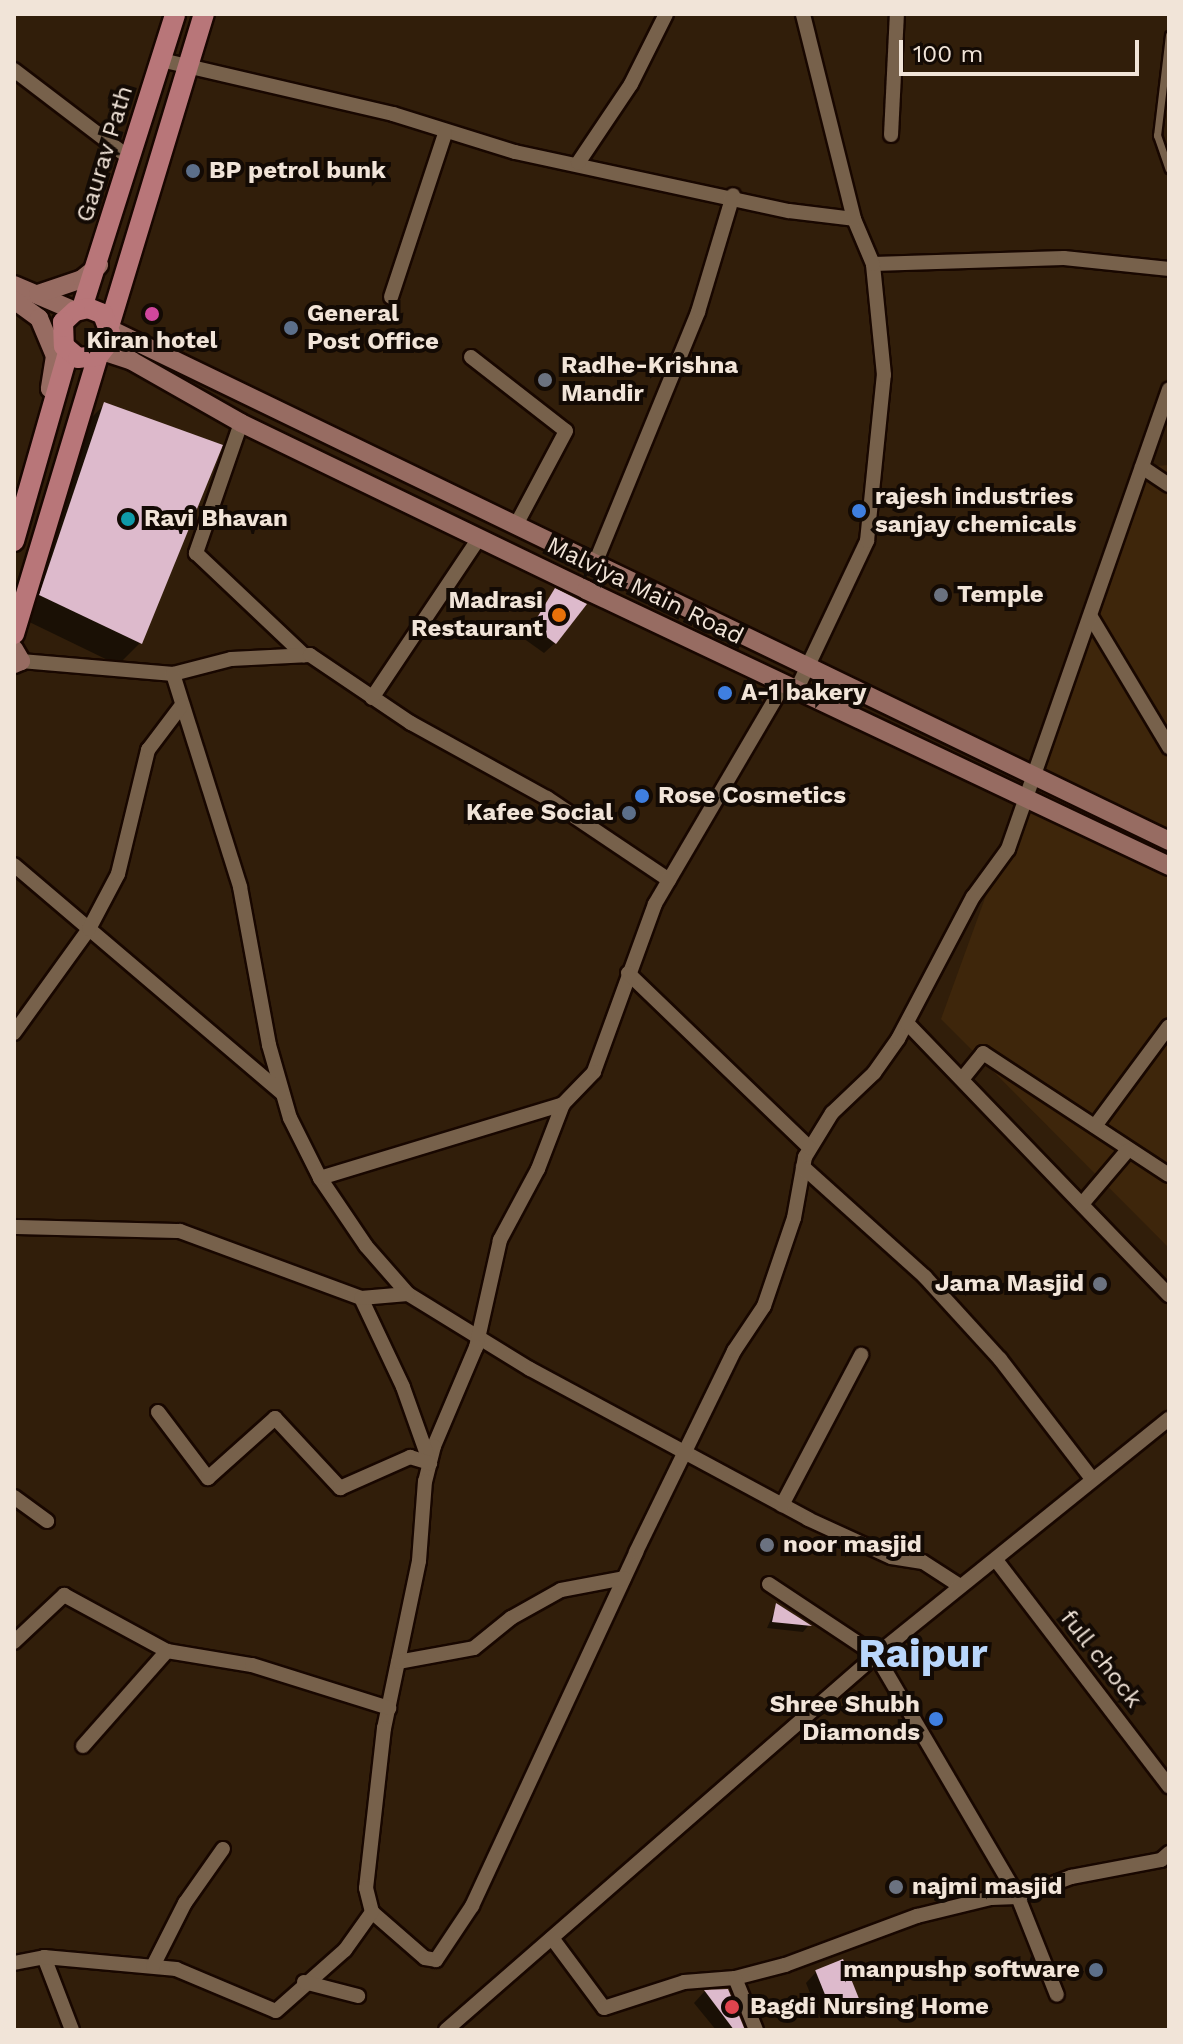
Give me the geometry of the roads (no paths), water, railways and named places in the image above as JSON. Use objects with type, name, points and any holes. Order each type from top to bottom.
[{"type":"main road","name":"Gaurav Path","points":[[78,310],[99,265],[175,14]]},
{"type":"main road","points":[[14,634],[111,327],[204,14]]},
{"type":"main road","points":[[14,541],[68,353],[61,330],[78,310],[98,311],[111,327]]},
{"type":"main road","points":[[68,353],[83,359],[102,354]]},
{"type":"street","points":[[578,163],[631,84],[666,14]]},
{"type":"street","points":[[803,14],[854,219],[873,264],[884,375],[867,541],[807,663],[669,880],[628,973],[594,1072],[563,1104],[538,1169],[500,1240],[478,1335],[430,1463],[419,1561],[389,1708],[366,1888],[372,1912],[425,1958],[436,1960],[499,1853],[501,1837],[523,1804],[624,1578],[734,1351],[764,1306],[794,1218],[803,1167],[810,1148],[832,1113],[874,1073],[907,1023],[973,897],[1008,849],[1037,776],[1169,389]]},
{"type":"street","points":[[891,135],[897,14]]},
{"type":"street","points":[[161,60],[393,114],[445,134],[733,195],[789,211],[854,219]]},
{"type":"street","points":[[14,70],[131,159]]},
{"type":"street","points":[[391,297],[445,134]]},
{"type":"street","points":[[596,561],[698,312],[733,195]]},
{"type":"street","points":[[873,264],[1064,258],[1169,269]]},
{"type":"street","points":[[38,294],[82,279],[99,265]]},
{"type":"street","points":[[14,285],[78,310]]},
{"type":"street","points":[[14,300],[39,318],[55,356],[39,459]]},
{"type":"street","name":"Malviya Main Road","points":[[111,327],[173,363],[517,523],[1169,841]]},
{"type":"street","name":"Malviya Main Road","points":[[102,354],[132,361],[241,423],[1169,866]]},
{"type":"street","points":[[471,357],[566,431],[517,523]]},
{"type":"street","points":[[241,423],[196,553],[304,655],[372,698],[547,798],[669,880]]},
{"type":"street","points":[[1142,467],[1169,485]]},
{"type":"street","points":[[372,698],[479,538]]},
{"type":"street","points":[[1091,617],[1169,747]]},
{"type":"street","points":[[16,658],[173,674],[231,659],[304,655]]},
{"type":"street","points":[[173,674],[240,887],[269,1045],[283,1094],[320,1178],[366,1246],[408,1294],[686,1455],[891,1557],[923,1562],[960,1586]]},
{"type":"street","points":[[14,1033],[89,929],[118,874],[148,750],[182,705]]},
{"type":"street","points":[[14,865],[283,1094]]},
{"type":"street","points":[[628,973],[810,1148]]},
{"type":"street","points":[[907,1023],[1169,1295]]},
{"type":"street","points":[[1095,1126],[1169,1026]]},
{"type":"street","points":[[963,1078],[983,1053],[1095,1126],[1127,1151],[1169,1175]]},
{"type":"street","points":[[320,1178],[563,1104]]},
{"type":"street","points":[[1082,1204],[1127,1151]]},
{"type":"street","points":[[803,1167],[887,1237],[925,1277],[1000,1359],[1092,1479]]},
{"type":"street","points":[[14,1227],[180,1231],[361,1298],[408,1294]]},
{"type":"street","points":[[361,1298],[403,1387],[430,1463]]},
{"type":"street","points":[[782,1505],[861,1355]]},
{"type":"street","points":[[158,1412],[208,1478],[275,1418],[340,1488],[410,1457],[430,1463]]},
{"type":"street","points":[[446,2030],[876,1655],[1169,1419]]},
{"type":"street","points":[[14,1497],[47,1521]]},
{"type":"street","name":"full chock","points":[[996,1560],[1169,1786]]},
{"type":"street","points":[[398,1662],[474,1648],[511,1618],[561,1590],[624,1578]]},
{"type":"street","points":[[769,1584],[876,1655],[1018,1897],[1057,1995]]},
{"type":"street","points":[[14,1642],[64,1595],[167,1651],[252,1665],[389,1708]]},
{"type":"street","points":[[83,1746],[167,1651]]},
{"type":"street","points":[[153,1966],[185,1903],[223,1849]]},
{"type":"street","points":[[552,1938],[604,2008],[684,1982],[735,1978],[917,1916],[991,1898],[1018,1897],[1071,1877],[1161,1860],[1169,1853]]},
{"type":"street","points":[[14,1963],[44,1957],[176,1969],[276,2011],[304,1982],[345,1950],[372,1912]]},
{"type":"street","points":[[44,1957],[72,2030]]},
{"type":"street","points":[[735,1978],[756,2030]]},
{"type":"street","points":[[304,1982],[358,1996]]},
{"type":"lane","points":[[1169,35],[1157,135],[1169,169]]},
{"type":"place","name":"BP petrol bunk","points":[[193,171]]},
{"type":"place","name":"Kiran hotel","points":[[152,314]]},
{"type":"place","name":"General Post Office","points":[[291,328]]},
{"type":"place","name":"Radhe-Krishna Mandir","points":[[545,380]]},
{"type":"place","name":"rajesh industries sanjay chemicals","points":[[859,511]]},
{"type":"place","name":"Ravi Bhavan","points":[[128,519]]},
{"type":"place","name":"Temple","points":[[941,595]]},
{"type":"place","name":"Madrasi Restaurant","points":[[559,615]]},
{"type":"place","name":"A-1 bakery","points":[[725,693]]},
{"type":"place","name":"Rose Cosmetics","points":[[642,796]]},
{"type":"place","name":"Kafee Social","points":[[629,813]]},
{"type":"place","name":"Jama Masjid","points":[[1100,1284]]},
{"type":"place","name":"noor masjid","points":[[767,1545]]},
{"type":"place","name":"Shree Shubh Diamonds","points":[[936,1719]]},
{"type":"place","name":"najmi masjid","points":[[896,1887]]},
{"type":"place","name":"manpushp software","points":[[1096,1970]]},
{"type":"place","name":"Bagdi Nursing Home","points":[[732,2007]]},
{"type":"district","name":"Raipur","points":[[923,1654]]}]
